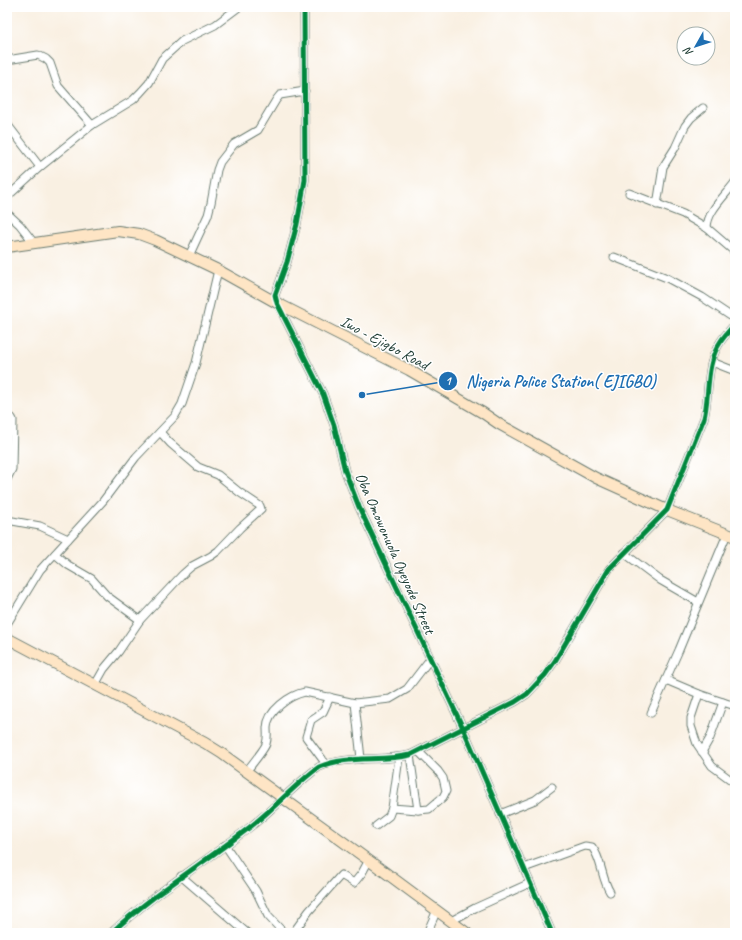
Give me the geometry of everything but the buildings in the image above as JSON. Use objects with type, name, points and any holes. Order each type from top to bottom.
[{"type":"main road","name":"Iwo - Ejigbo Road","points":[[7,247],[118,231],[139,234],[155,240],[218,270],[277,303],[403,367],[483,413],[499,424],[596,478],[666,510],[731,536]]},
{"type":"main road","points":[[7,638],[205,743],[282,797],[437,910],[466,933]]},
{"type":"street","points":[[7,197],[40,167],[92,125],[133,100],[149,82],[162,59],[182,41],[214,25],[239,7]]},
{"type":"street","points":[[277,303],[275,295],[287,262],[306,180],[304,7]]},
{"type":"street","points":[[7,60],[38,55],[46,59],[50,63],[58,86],[92,125]]},
{"type":"street","points":[[189,256],[208,215],[216,170],[220,162],[234,144],[258,130],[280,94],[304,91]]},
{"type":"street","points":[[657,205],[663,167],[675,148],[685,126],[691,118],[703,108]]},
{"type":"street","points":[[7,124],[40,167]]},
{"type":"street","points":[[707,228],[708,220],[715,207],[735,182]]},
{"type":"street","points":[[629,193],[683,214],[707,228],[735,252]]},
{"type":"street","points":[[7,213],[20,225],[34,243]]},
{"type":"street","points":[[614,257],[667,278],[702,297],[735,319]]},
{"type":"street","points":[[7,624],[40,570],[103,501],[136,457],[175,416],[182,404],[196,363],[218,270]]},
{"type":"street","name":"Oba Omowonuola Oyeyode Street","points":[[277,303],[323,394],[334,426],[345,471],[359,507],[463,728],[552,933]]},
{"type":"street","points":[[111,933],[181,876],[263,817],[277,805],[282,797],[314,771],[326,764],[361,759],[399,758],[410,756],[516,702],[535,686],[555,661],[604,576],[666,510],[704,418],[710,373],[716,351],[720,342],[735,324]]},
{"type":"street","points":[[712,362],[735,371]]},
{"type":"street","points":[[7,414],[13,420],[12,469],[7,479]]},
{"type":"street","points":[[95,685],[104,669],[119,651],[140,620],[183,574],[192,566],[218,551],[240,528],[261,510],[260,506],[239,492],[218,475],[198,467],[170,443],[160,432]]},
{"type":"street","points":[[7,520],[40,526],[68,539]]},
{"type":"street","points":[[651,713],[698,602],[731,536]]},
{"type":"street","points":[[624,553],[660,580],[698,602]]},
{"type":"street","points":[[55,554],[68,565],[92,579],[107,596],[140,620]]},
{"type":"street","points":[[246,772],[266,745],[267,729],[270,717],[282,703],[299,693],[305,692],[330,697],[344,702],[354,703],[390,699],[404,691],[430,659]]},
{"type":"street","points":[[666,680],[699,694],[735,706]]},
{"type":"street","points":[[699,694],[691,718],[691,726],[697,744],[712,766],[735,783]]},
{"type":"street","points":[[326,764],[306,737],[311,720],[323,712],[330,697]]},
{"type":"street","points":[[702,752],[710,738],[723,702]]},
{"type":"street","points":[[354,703],[361,759]]},
{"type":"street","points":[[392,808],[418,810],[429,809],[443,797],[446,791],[441,774],[419,752]]},
{"type":"street","points":[[410,756],[418,810]]},
{"type":"street","points":[[376,826],[389,816],[392,808],[399,758]]},
{"type":"street","points":[[500,814],[535,800],[552,788]]},
{"type":"street","points":[[225,845],[256,891],[268,916],[284,933]]},
{"type":"street","points":[[524,868],[585,846],[592,847],[596,852],[604,881],[610,892]]},
{"type":"street","points":[[293,933],[309,911],[341,875],[354,883],[362,873],[368,860]]},
{"type":"street","points":[[181,876],[247,933]]},
{"type":"street","points":[[451,921],[475,908],[530,883]]},
{"type":"street","points":[[427,933],[437,910]]},
{"type":"cycle path","points":[[304,7],[305,180],[297,224],[287,262],[275,295],[277,303],[323,394],[334,425],[345,471],[359,507],[463,728],[552,933]]},
{"type":"cycle path","points":[[111,933],[127,918],[162,891],[250,827],[301,781],[319,767],[341,761],[410,755],[515,702],[527,694],[545,675],[555,661],[609,569],[667,510],[704,418],[712,359],[721,341],[735,324]]},
{"type":"place","name":"Nigeria Police Station( EJIGBO)","points":[[362,395]]}]
